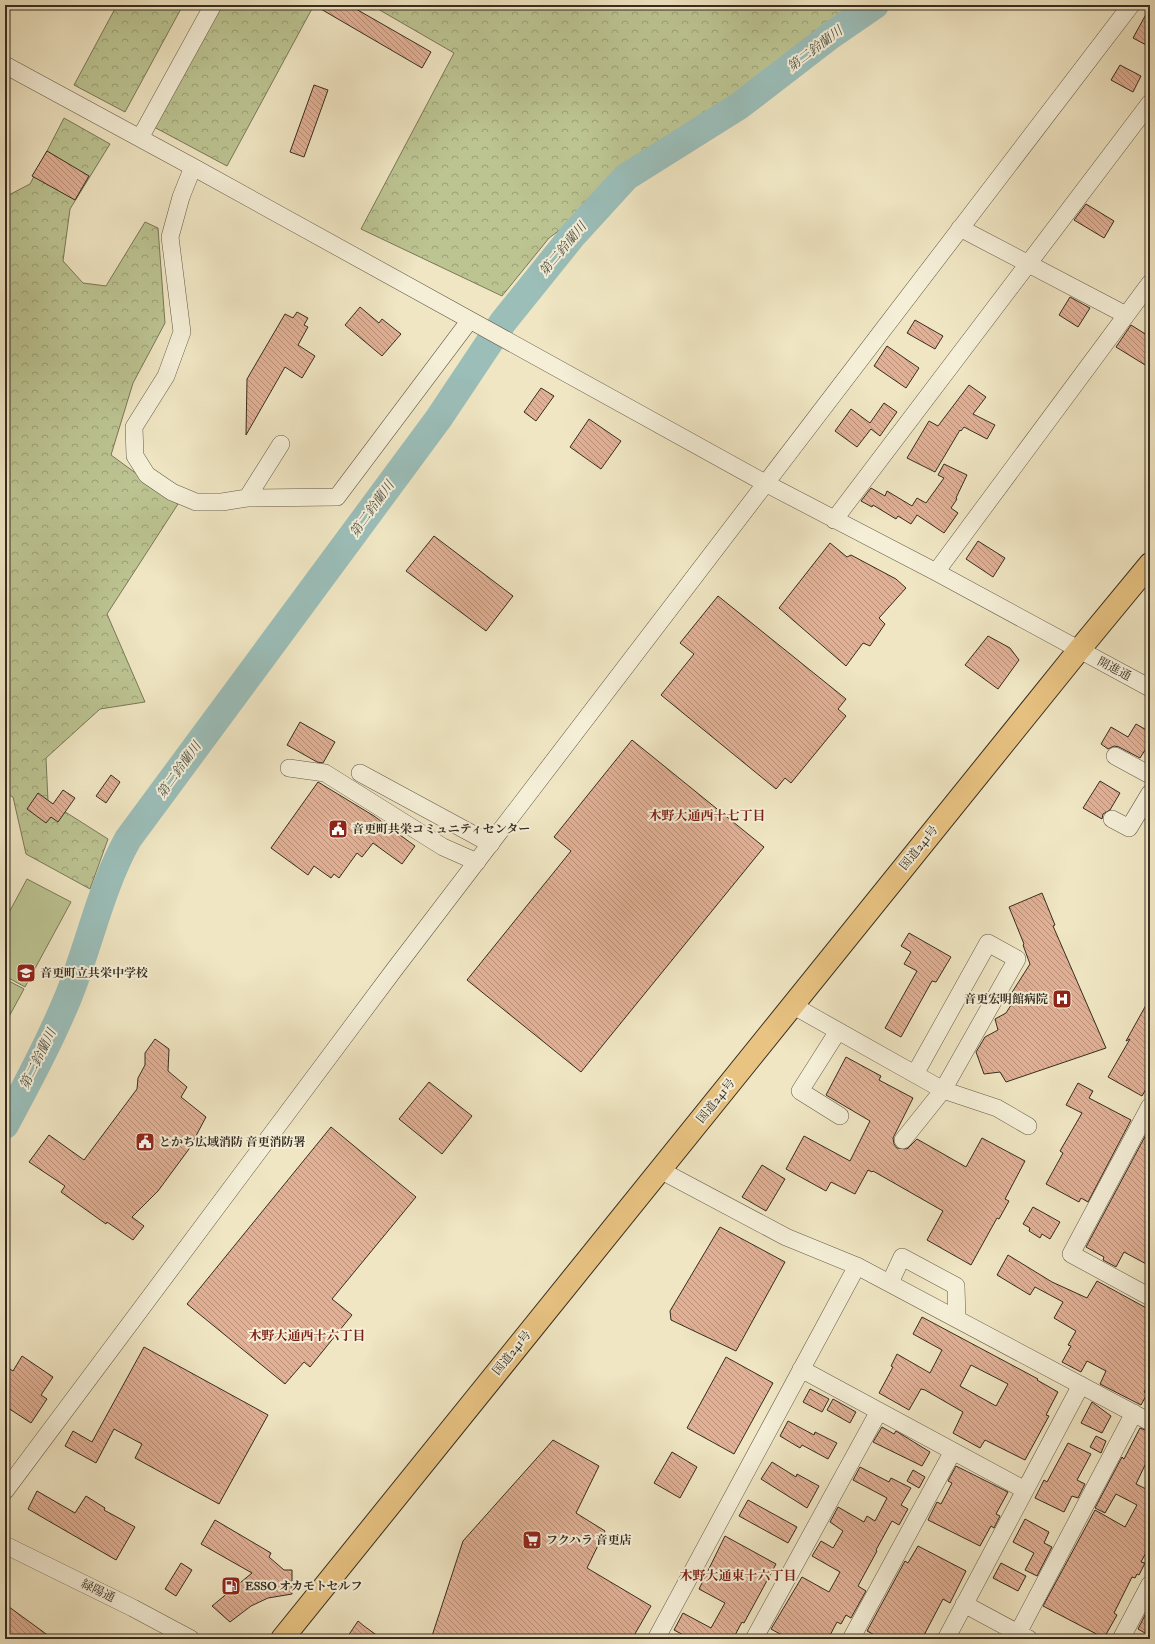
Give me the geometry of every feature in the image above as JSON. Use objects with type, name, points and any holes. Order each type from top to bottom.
[{"type":"highway","name":"国道241号","points":[[282,1639],[792,1005],[1150,564]]},
{"type":"street","points":[[140,138],[213,5]]},
{"type":"street","points":[[5,1491],[394,970],[1131,5]]},
{"type":"street","name":"開進通","points":[[5,65],[193,167],[765,483],[936,572],[1150,688]]},
{"type":"street","points":[[834,520],[1150,103]]},
{"type":"street","points":[[193,167],[181,197],[170,237],[182,332],[166,376],[134,427],[135,456],[146,475],[172,492],[196,502],[222,502],[247,498],[337,497],[476,323]]},
{"type":"street","points":[[960,228],[1126,315]]},
{"type":"street","points":[[936,572],[1150,283]]},
{"type":"street","points":[[247,498],[280,444]]},
{"type":"street","points":[[1115,756],[1150,775]]},
{"type":"street","points":[[290,768],[325,773],[443,847],[477,862]]},
{"type":"street","points":[[360,773],[491,844]]},
{"type":"street","points":[[1112,819],[1129,828],[1150,793]]},
{"type":"street","points":[[903,1140],[943,1090],[1017,959],[988,943],[915,1074]]},
{"type":"street","points":[[792,1005],[943,1090],[997,1108],[1028,1126]]},
{"type":"street","points":[[838,1031],[800,1090],[840,1116]]},
{"type":"street","points":[[1148,1293],[1071,1254],[1150,1106]]},
{"type":"street","points":[[660,1170],[786,1237],[857,1266],[1150,1422]]},
{"type":"street","points":[[890,1283],[902,1257],[956,1286],[957,1319]]},
{"type":"street","points":[[656,1639],[857,1266]]},
{"type":"street","points":[[801,1370],[1025,1490]]},
{"type":"street","points":[[946,1639],[1081,1385]]},
{"type":"street","points":[[754,1639],[879,1411]]},
{"type":"street","points":[[964,1604],[1024,1636],[1134,1413]]},
{"type":"street","points":[[851,1639],[953,1451]]},
{"type":"street","name":"緑陽通","points":[[5,1545],[133,1608],[191,1639]]},
{"type":"street","points":[[1120,1639],[1150,1584]]},
{"type":"green space","points":[[117,5],[183,5],[125,112],[74,85]]},
{"type":"green space","points":[[221,5],[314,5],[227,166],[154,127]]},
{"type":"green space","points":[[371,5],[867,5],[549,238],[502,296],[361,229],[454,53]]},
{"type":"green space","points":[[64,118],[110,144],[70,209],[63,261],[83,283],[106,286],[145,222],[158,228],[165,323],[133,383],[111,455],[178,504],[107,614],[145,702],[100,709],[46,758],[48,801],[108,839],[90,889],[26,854],[13,797],[5,793],[5,197],[30,184]]},
{"type":"green space","points":[[27,879],[71,902],[25,987],[5,976],[5,920]]},
{"type":"green space","points":[[5,979],[24,989],[5,1024]]},
{"type":"building","points":[[314,5],[349,5],[431,52],[422,68]]},
{"type":"building","points":[[1150,7],[1150,47],[1133,38]]},
{"type":"building","points":[[1120,65],[1141,76],[1133,92],[1111,80]]},
{"type":"building","points":[[314,85],[328,90],[304,157],[290,152]]},
{"type":"building","points":[[47,151],[89,176],[75,200],[32,176]]},
{"type":"building","points":[[1086,204],[1114,221],[1104,238],[1074,220]]},
{"type":"building","points":[[1070,297],[1090,308],[1078,327],[1059,315]]},
{"type":"building","points":[[360,307],[379,323],[382,319],[401,334],[382,356],[345,325]]},
{"type":"building","points":[[297,312],[308,318],[304,325],[308,327],[298,345],[315,356],[302,378],[285,367],[246,435],[247,379],[285,314],[293,318]]},
{"type":"building","points":[[915,320],[943,336],[935,349],[907,333]]},
{"type":"building","points":[[1131,325],[1150,337],[1150,368],[1116,347]]},
{"type":"building","points":[[887,346],[919,368],[906,388],[874,366]]},
{"type":"building","points":[[969,385],[986,397],[973,414],[995,425],[987,439],[964,427],[961,431],[960,430],[935,472],[907,458],[929,421],[938,426]]},
{"type":"building","points":[[541,388],[554,396],[536,421],[524,412]]},
{"type":"building","points":[[884,403],[897,412],[880,436],[871,429],[857,447],[835,431],[851,409],[870,423]]},
{"type":"building","points":[[589,419],[621,441],[601,469],[570,447]]},
{"type":"building","points":[[944,464],[967,475],[956,498],[957,499],[951,508],[958,513],[944,533],[917,515],[911,524],[898,516],[896,519],[873,505],[872,507],[861,501],[871,488],[885,496],[887,491],[912,506],[917,498],[926,503],[944,478],[938,475]]},
{"type":"building","points":[[434,536],[513,596],[486,631],[406,571]]},
{"type":"building","points":[[978,541],[1005,558],[993,577],[966,559]]},
{"type":"building","points":[[830,543],[847,557],[851,555],[896,579],[906,588],[879,618],[885,624],[870,646],[863,643],[846,666],[779,608]]},
{"type":"building","points":[[718,596],[846,699],[838,709],[846,716],[791,783],[785,778],[776,789],[661,695],[694,654],[680,643]]},
{"type":"building","points":[[988,636],[1010,648],[1019,660],[998,689],[965,665]]},
{"type":"building","points":[[300,722],[335,742],[323,763],[317,762],[287,745]]},
{"type":"building","points":[[1136,724],[1150,732],[1150,742],[1140,758],[1119,747],[1114,746],[1108,749],[1101,744],[1111,727],[1128,737]]},
{"type":"building","points":[[632,740],[764,847],[581,1072],[467,980],[571,851],[554,837]]},
{"type":"building","points":[[111,775],[120,782],[106,803],[96,796]]},
{"type":"building","points":[[1100,781],[1120,793],[1110,810],[1103,814],[1102,819],[1083,808]]},
{"type":"building","name":"音更町共栄コミュニティセンター","points":[[318,782],[374,816],[415,846],[402,864],[373,843],[362,857],[357,853],[339,878],[334,874],[331,878],[314,866],[308,875],[271,848]]},
{"type":"building","points":[[63,790],[75,798],[58,822],[51,817],[46,823],[27,809],[38,793],[53,804]]},
{"type":"building","points":[[1042,893],[1055,925],[1053,926],[1106,1048],[1006,1082],[1000,1072],[984,1074],[976,1052],[985,1037],[998,1030],[995,1019],[1006,1013],[1013,1002],[1011,994],[1030,964],[1023,945],[1024,944],[1009,907]]},
{"type":"building","points":[[909,933],[951,957],[936,982],[932,981],[901,1037],[885,1028],[917,971],[904,964],[911,952],[901,946]]},
{"type":"building","points":[[1150,998],[1150,1082],[1142,1096],[1108,1077],[1130,1039],[1126,1041]]},
{"type":"building","name":"とかち広域消防 音更消防署","points":[[155,1039],[169,1049],[168,1071],[187,1087],[181,1097],[206,1117],[189,1149],[158,1191],[132,1217],[144,1226],[133,1240],[107,1222],[106,1224],[61,1192],[65,1186],[29,1162],[49,1135],[84,1160],[137,1089],[138,1078],[145,1065],[145,1053]]},
{"type":"building","points":[[846,1057],[881,1076],[879,1080],[913,1098],[893,1138],[894,1144],[897,1148],[907,1149],[917,1139],[966,1167],[982,1138],[1025,1161],[1005,1199],[1009,1201],[999,1219],[997,1218],[971,1265],[927,1240],[943,1211],[873,1171],[868,1170],[855,1194],[831,1182],[826,1191],[786,1169],[804,1136],[850,1161],[870,1121],[826,1095]]},
{"type":"building","points":[[429,1082],[472,1116],[442,1154],[399,1119]]},
{"type":"building","points":[[1078,1083],[1093,1091],[1089,1098],[1131,1120],[1088,1202],[1081,1198],[1079,1202],[1046,1184],[1063,1153],[1060,1151],[1082,1113],[1066,1105]]},
{"type":"building","points":[[331,1127],[416,1197],[332,1299],[352,1315],[310,1367],[304,1362],[285,1384],[187,1304]]},
{"type":"building","points":[[1149,1129],[1150,1266],[1124,1252],[1116,1267],[1103,1260],[1104,1257],[1086,1247]]},
{"type":"building","points":[[762,1165],[785,1179],[766,1211],[742,1197]]},
{"type":"building","points":[[1033,1207],[1060,1222],[1050,1239],[1042,1234],[1040,1238],[1029,1231],[1030,1228],[1023,1224]]},
{"type":"building","points":[[720,1227],[785,1262],[736,1351],[671,1320],[670,1311]]},
{"type":"building","points":[[1008,1255],[1052,1282],[1087,1298],[1097,1281],[1150,1310],[1150,1382],[1144,1392],[1147,1394],[1141,1405],[1100,1384],[1106,1371],[1087,1361],[1081,1372],[1062,1362],[1071,1346],[1068,1345],[1076,1331],[1054,1318],[1063,1302],[1035,1287],[1030,1295],[997,1275]]},
{"type":"building","points":[[922,1317],[1038,1379],[1037,1380],[1058,1392],[1046,1415],[1049,1416],[1025,1460],[985,1440],[980,1448],[953,1433],[963,1412],[925,1390],[921,1389],[909,1410],[879,1393],[893,1367],[891,1366],[897,1354],[930,1373],[942,1350],[913,1334]],"holes":[[[971,1365],[1008,1384],[996,1406],[960,1386]]]},
{"type":"building","points":[[144,1347],[268,1415],[219,1504],[135,1458],[142,1444],[114,1429],[96,1463],[65,1446],[73,1431],[92,1442]]},
{"type":"building","points":[[22,1356],[53,1377],[41,1395],[47,1399],[31,1423],[5,1406],[5,1366],[13,1371]]},
{"type":"building","points":[[726,1357],[773,1383],[734,1454],[687,1428]]},
{"type":"building","points":[[810,1389],[829,1399],[822,1412],[803,1402]]},
{"type":"building","points":[[833,1399],[856,1412],[850,1423],[827,1410]]},
{"type":"building","points":[[1092,1402],[1111,1416],[1102,1433],[1081,1423]]},
{"type":"building","points":[[788,1421],[814,1435],[815,1432],[837,1443],[828,1459],[802,1445],[800,1448],[780,1436]]},
{"type":"building","points":[[882,1427],[894,1434],[896,1431],[930,1452],[922,1466],[873,1442]]},
{"type":"building","points":[[1140,1428],[1150,1432],[1150,1465],[1146,1463],[1136,1484],[1146,1489],[1150,1481],[1150,1545],[1141,1562],[1145,1563],[1139,1575],[1137,1574],[1135,1578],[1132,1577],[1114,1613],[1117,1615],[1104,1638],[1043,1606],[1095,1510],[1125,1527],[1137,1505],[1116,1494],[1105,1513],[1095,1508],[1122,1457],[1124,1459]]},
{"type":"building","points":[[1096,1436],[1106,1441],[1101,1453],[1090,1447]]},
{"type":"building","name":"フクハラ 音更店","points":[[553,1440],[599,1466],[576,1513],[605,1531],[587,1568],[651,1606],[632,1639],[431,1639],[463,1541]]},
{"type":"building","points":[[1068,1443],[1091,1454],[1077,1480],[1085,1484],[1078,1498],[1072,1496],[1064,1512],[1035,1498],[1044,1480],[1047,1482]]},
{"type":"building","points":[[672,1452],[697,1467],[680,1498],[654,1483]]},
{"type":"building","points":[[772,1462],[796,1477],[797,1474],[819,1486],[807,1508],[761,1479]]},
{"type":"building","points":[[956,1466],[1008,1492],[996,1514],[1000,1516],[994,1528],[991,1526],[980,1546],[928,1520],[937,1502],[941,1504],[952,1483],[948,1481]]},
{"type":"building","points":[[860,1467],[889,1482],[891,1478],[911,1488],[901,1505],[908,1509],[899,1525],[892,1521],[876,1550],[877,1551],[858,1586],[866,1591],[851,1618],[846,1615],[841,1624],[837,1622],[828,1639],[789,1639],[771,1629],[802,1577],[829,1592],[840,1572],[812,1556],[821,1541],[833,1548],[843,1531],[830,1522],[838,1507],[864,1522],[867,1516],[875,1521],[887,1498],[853,1480]]},
{"type":"building","points":[[913,1470],[925,1477],[919,1488],[907,1481]]},
{"type":"building","points":[[37,1491],[75,1513],[86,1496],[105,1508],[104,1510],[135,1527],[116,1560],[28,1509]]},
{"type":"building","points":[[748,1500],[797,1527],[788,1543],[739,1516]]},
{"type":"building","points":[[1025,1519],[1049,1532],[1044,1543],[1052,1547],[1037,1576],[1025,1570],[1034,1553],[1013,1542]]},
{"type":"building","points":[[215,1520],[271,1553],[269,1557],[284,1570],[292,1570],[292,1594],[268,1598],[251,1606],[230,1622],[212,1606],[252,1573],[201,1544]]},
{"type":"building","points":[[725,1536],[776,1564],[744,1623],[742,1622],[733,1639],[691,1639],[674,1630],[683,1613],[711,1628],[725,1603],[699,1589]]},
{"type":"building","points":[[918,1546],[966,1571],[950,1603],[943,1599],[922,1639],[882,1639],[867,1631],[905,1561],[908,1563]]},
{"type":"building","points":[[181,1563],[192,1570],[176,1596],[165,1589]]},
{"type":"building","points":[[1001,1563],[1026,1576],[1018,1591],[993,1578]]},
{"type":"building","points":[[5,1604],[53,1639],[5,1639]]},
{"type":"building","points":[[1150,1605],[1150,1636],[1138,1629]]},
{"type":"building","points":[[358,1621],[364,1626],[382,1639],[346,1639]]},
{"type":"waterway","name":"第二鈴蘭川","points":[[5,1125],[30,1079],[67,1000],[102,898],[118,858],[128,839],[439,418],[503,322],[573,235],[626,177],[739,106],[830,36],[875,5]]},
{"type":"place","name":"音更町共栄コミュニティセンター","points":[[338,829]]},
{"type":"place","name":"音更町立共栄中学校","points":[[26,973]]},
{"type":"place","name":"音更宏明館病院","points":[[1062,999]]},
{"type":"place","name":"とかち広域消防 音更消防署","points":[[145,1142]]},
{"type":"place","name":"フクハラ 音更店","points":[[532,1540]]},
{"type":"place","name":"ESSO オカモトセルフ","points":[[231,1586]]},
{"type":"district","name":"木野大通西十七丁目","points":[[707,816]]},
{"type":"district","name":"木野大通西十六丁目","points":[[307,1336]]},
{"type":"district","name":"木野大通東十六丁目","points":[[738,1576]]}]
